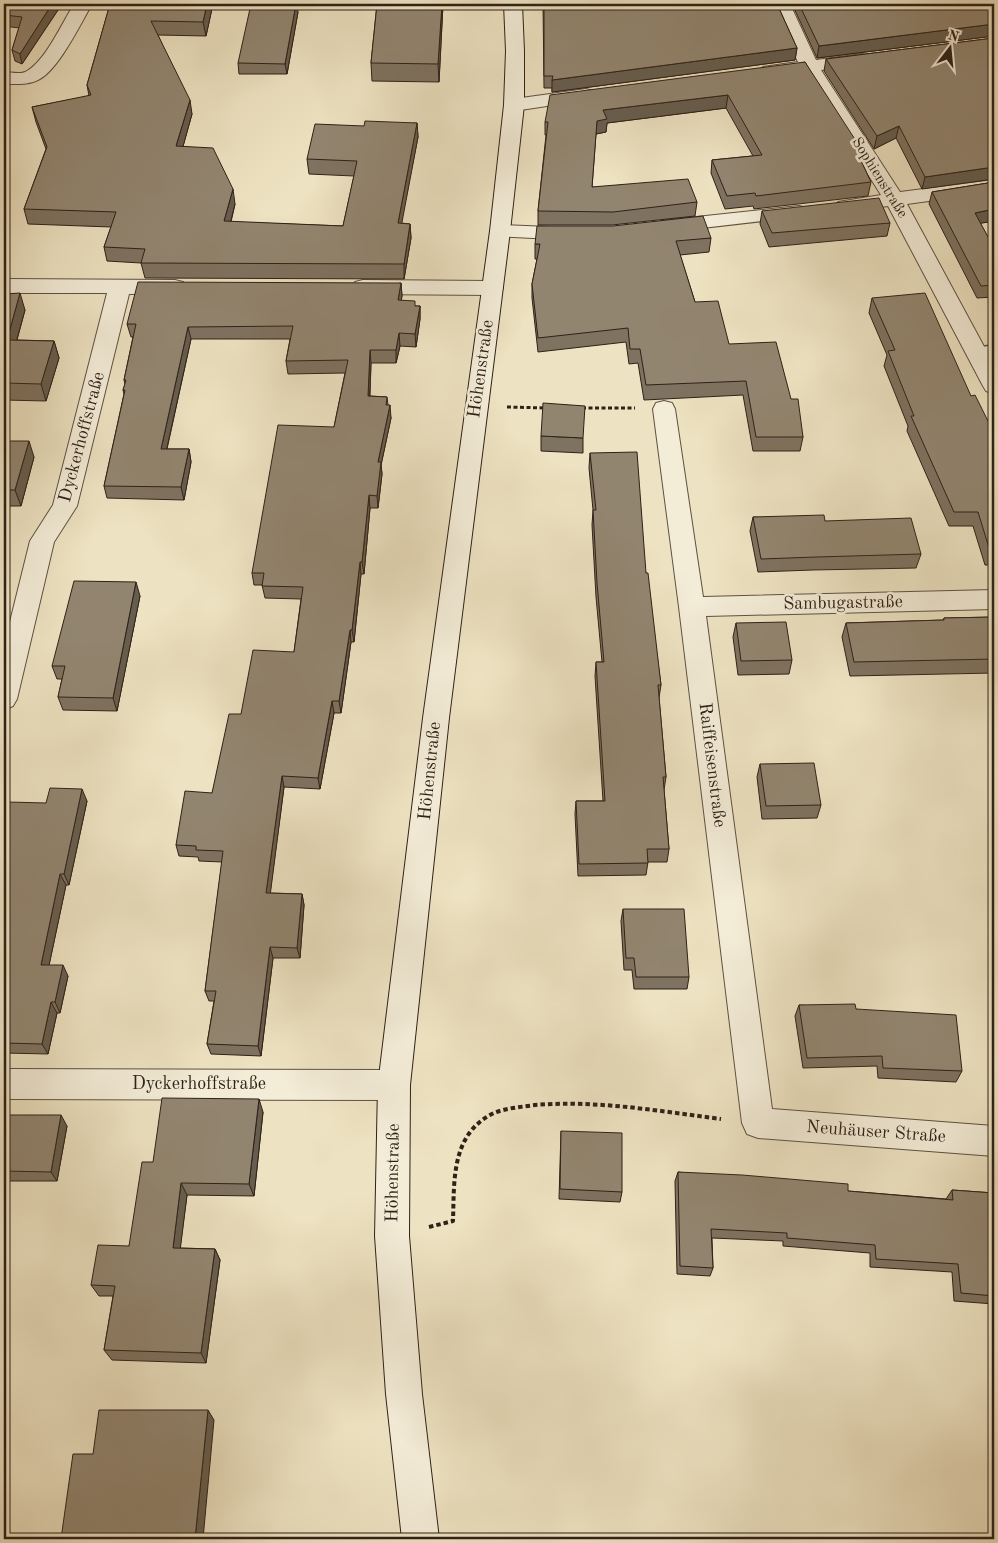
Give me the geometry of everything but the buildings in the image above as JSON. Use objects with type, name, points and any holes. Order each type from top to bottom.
[{"type":"street","points":[[4,78],[28,78],[38,71],[55,50],[83,4]]},
{"type":"street","name":"Höhenstraße","points":[[420,1539],[404,1394],[392,1236],[394,1085],[436,718],[500,231],[514,105],[515,51],[513,4]]},
{"type":"street","name":"Sophienstraße","points":[[781,4],[809,66],[895,201],[985,352],[994,386]]},
{"type":"street","points":[[750,74],[877,58]]},
{"type":"street","points":[[514,105],[602,93]]},
{"type":"street","points":[[651,228],[895,201],[994,186]]},
{"type":"street","points":[[500,231],[595,233]]},
{"type":"street","points":[[4,286],[199,287]]},
{"type":"street","name":"Dyckerhoffstraße","points":[[4,699],[42,541],[65,506],[120,286]]},
{"type":"street","points":[[346,287],[492,288]]},
{"type":"street","name":"Raiffeisenstraße","points":[[664,409],[692,606],[758,1123]]},
{"type":"street","name":"Sambugastraße","points":[[692,606],[994,599]]},
{"type":"street","name":"Dyckerhoffstraße","points":[[4,1084],[394,1085]]},
{"type":"street","name":"Neuhäuser Straße","points":[[758,1123],[994,1141]]},
{"type":"path","points":[[476,407],[545,408]]},
{"type":"path","points":[[575,408],[664,409]]},
{"type":"path","points":[[392,1236],[453,1221],[456,1177],[466,1138],[479,1123],[496,1112],[544,1104],[593,1105],[758,1123]]}]
